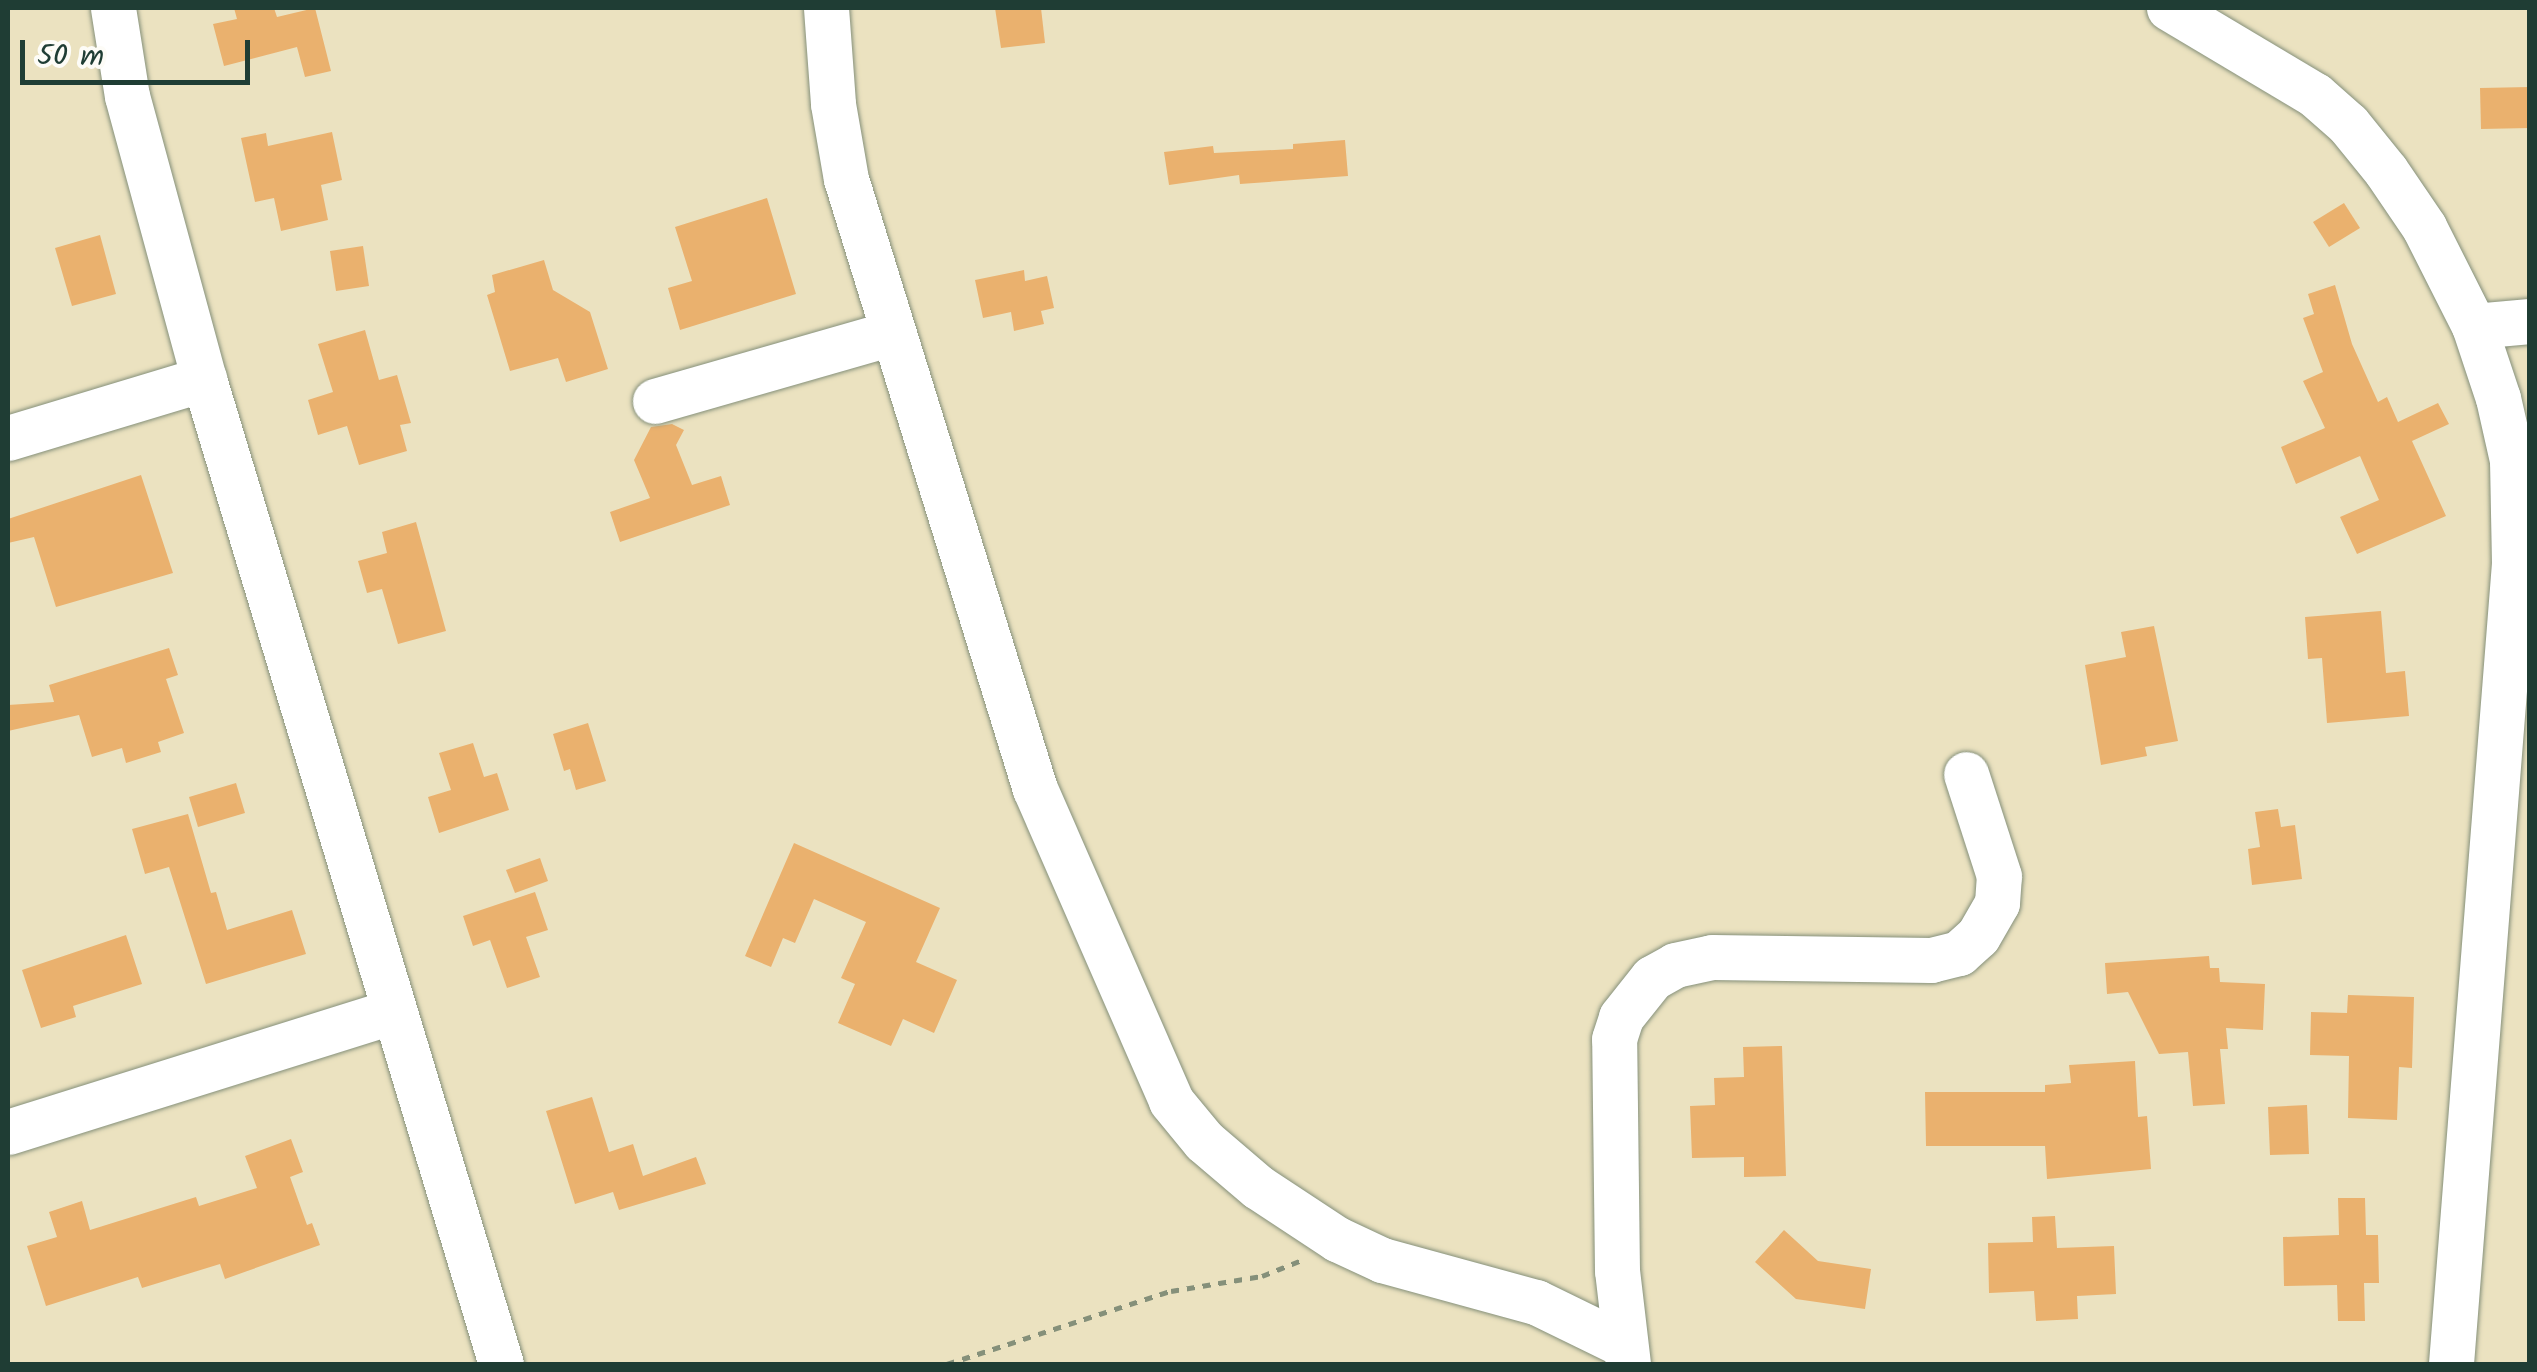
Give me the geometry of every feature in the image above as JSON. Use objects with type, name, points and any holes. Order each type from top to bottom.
[{"type":"street","points":[[113,8],[128,96],[204,378],[392,1012],[502,1364]]},
{"type":"street","points":[[826,8],[838,142],[892,333],[1035,790],[1172,1101],[1204,1141],[1258,1187],[1337,1239],[1382,1260],[1536,1302],[1626,1355]]},
{"type":"street","points":[[2169,8],[2315,95],[2348,124],[2424,227],[2474,326],[2498,398],[2512,460],[2515,510],[2511,825],[2451,1364]]},
{"type":"street","points":[[2474,326],[2530,321]]},
{"type":"street","points":[[656,401],[892,333]]},
{"type":"street","points":[[8,438],[204,378]]},
{"type":"street","points":[[1626,1355],[1617,1270],[1614,1039],[1627,1006],[1652,978],[1675,965],[1712,957],[1930,960],[1959,953],[1978,936],[1997,904],[1999,876],[1966,774]]},
{"type":"street","points":[[8,1132],[392,1012]]},
{"type":"path","points":[[947,1364],[1171,1291],[1262,1276],[1296,1264],[1337,1239]]},
{"type":"building","points":[[234,8],[274,8],[277,17],[315,8],[331,71],[305,77],[297,47],[224,66],[213,24],[237,19]]},
{"type":"building","points":[[995,8],[1041,8],[1045,43],[1001,48]]},
{"type":"building","points":[[2530,87],[2530,128],[2481,129],[2480,88]]},
{"type":"building","points":[[332,132],[342,180],[321,185],[328,220],[281,231],[274,198],[255,202],[241,138],[266,133],[268,146]]},
{"type":"building","points":[[1345,140],[1348,176],[1240,184],[1239,175],[1169,185],[1164,152],[1213,146],[1214,153],[1293,149],[1293,144]]},
{"type":"building","points":[[767,198],[796,294],[680,330],[668,288],[692,281],[675,227]]},
{"type":"building","points":[[2344,203],[2360,228],[2329,247],[2313,222]]},
{"type":"building","points":[[100,235],[116,294],[72,306],[55,248]]},
{"type":"building","points":[[363,246],[369,286],[336,291],[330,251]]},
{"type":"building","points":[[544,260],[553,290],[590,312],[608,369],[566,382],[558,358],[510,371],[487,295],[495,292],[492,275]]},
{"type":"building","points":[[1024,270],[1025,281],[1047,276],[1054,308],[1041,311],[1044,324],[1014,331],[1011,312],[983,318],[975,280]]},
{"type":"building","points":[[2335,285],[2352,344],[2378,402],[2387,397],[2398,422],[2438,403],[2449,424],[2412,441],[2446,516],[2357,554],[2340,517],[2379,500],[2360,456],[2296,484],[2281,447],[2325,428],[2303,381],[2323,372],[2303,318],[2314,314],[2308,294]]},
{"type":"building","points":[[365,330],[379,380],[397,375],[411,423],[400,425],[407,451],[359,465],[347,426],[318,435],[308,400],[333,392],[318,344]]},
{"type":"building","points":[[672,424],[684,430],[676,445],[692,485],[721,476],[730,505],[620,542],[610,512],[650,498],[634,460],[651,427]]},
{"type":"building","points":[[141,475],[173,573],[56,607],[34,537],[8,543],[8,519]]},
{"type":"building","points":[[416,522],[446,631],[398,644],[382,589],[367,593],[358,561],[387,553],[382,532]]},
{"type":"building","points":[[2381,611],[2386,673],[2405,671],[2409,716],[2327,723],[2322,658],[2308,659],[2305,617]]},
{"type":"building","points":[[2154,626],[2178,741],[2145,747],[2147,756],[2101,765],[2085,665],[2126,657],[2121,632]]},
{"type":"building","points":[[169,648],[178,675],[166,679],[184,733],[158,742],[161,752],[126,763],[122,748],[92,757],[79,715],[8,731],[8,705],[54,702],[49,685]]},
{"type":"building","points":[[588,723],[606,781],[576,790],[570,769],[564,771],[553,734]]},
{"type":"building","points":[[473,743],[484,777],[497,773],[509,810],[439,833],[428,797],[451,790],[439,753]]},
{"type":"building","points":[[236,783],[245,813],[198,827],[189,797]]},
{"type":"building","points":[[2278,809],[2281,827],[2295,825],[2302,879],[2252,885],[2248,849],[2260,847],[2255,812]]},
{"type":"building","points":[[188,814],[211,893],[216,892],[227,930],[292,910],[306,954],[206,984],[169,867],[145,874],[132,829]]},
{"type":"building","points":[[794,843],[940,908],[916,962],[957,980],[934,1033],[903,1019],[891,1046],[838,1023],[855,984],[841,978],[866,922],[814,899],[795,943],[783,938],[771,967],[745,956]]},
{"type":"building","points":[[540,858],[548,881],[515,893],[506,870]]},
{"type":"building","points":[[535,892],[548,930],[526,937],[540,977],[507,988],[490,940],[473,946],[463,916]]},
{"type":"building","points":[[126,935],[142,984],[73,1006],[76,1017],[41,1028],[22,970]]},
{"type":"building","points":[[2209,956],[2210,968],[2219,968],[2220,982],[2265,984],[2263,1030],[2226,1028],[2228,1049],[2220,1049],[2225,1104],[2193,1106],[2188,1052],[2159,1054],[2128,992],[2107,994],[2105,963]]},
{"type":"building","points":[[2348,995],[2414,997],[2412,1068],[2399,1067],[2397,1120],[2348,1118],[2349,1056],[2310,1055],[2311,1012],[2347,1013]]},
{"type":"building","points":[[1782,1046],[1786,1176],[1744,1177],[1744,1157],[1692,1158],[1690,1106],[1715,1105],[1714,1078],[1744,1077],[1743,1047]]},
{"type":"building","points":[[2135,1061],[2138,1117],[2147,1116],[2151,1169],[2047,1179],[2045,1146],[1926,1146],[1925,1092],[2045,1092],[2045,1085],[2071,1083],[2069,1065]]},
{"type":"building","points":[[592,1097],[609,1152],[633,1144],[643,1176],[696,1157],[706,1184],[619,1210],[613,1192],[575,1204],[546,1111]]},
{"type":"building","points":[[2307,1105],[2309,1154],[2270,1155],[2268,1107]]},
{"type":"building","points":[[291,1139],[303,1172],[290,1177],[307,1225],[312,1223],[320,1245],[225,1279],[220,1264],[142,1288],[138,1277],[46,1306],[27,1246],[57,1237],[49,1212],[82,1201],[90,1230],[196,1197],[199,1206],[257,1188],[245,1156]]},
{"type":"building","points":[[2338,1198],[2365,1198],[2366,1235],[2378,1235],[2379,1283],[2364,1283],[2365,1321],[2338,1321],[2337,1285],[2284,1286],[2283,1237],[2339,1235]]},
{"type":"building","points":[[2055,1216],[2057,1248],[2114,1246],[2116,1294],[2077,1296],[2078,1319],[2036,1321],[2034,1291],[1989,1293],[1988,1243],[2033,1242],[2032,1217]]},
{"type":"building","points":[[1784,1230],[1818,1261],[1871,1269],[1865,1309],[1796,1299],[1755,1262]]}]
